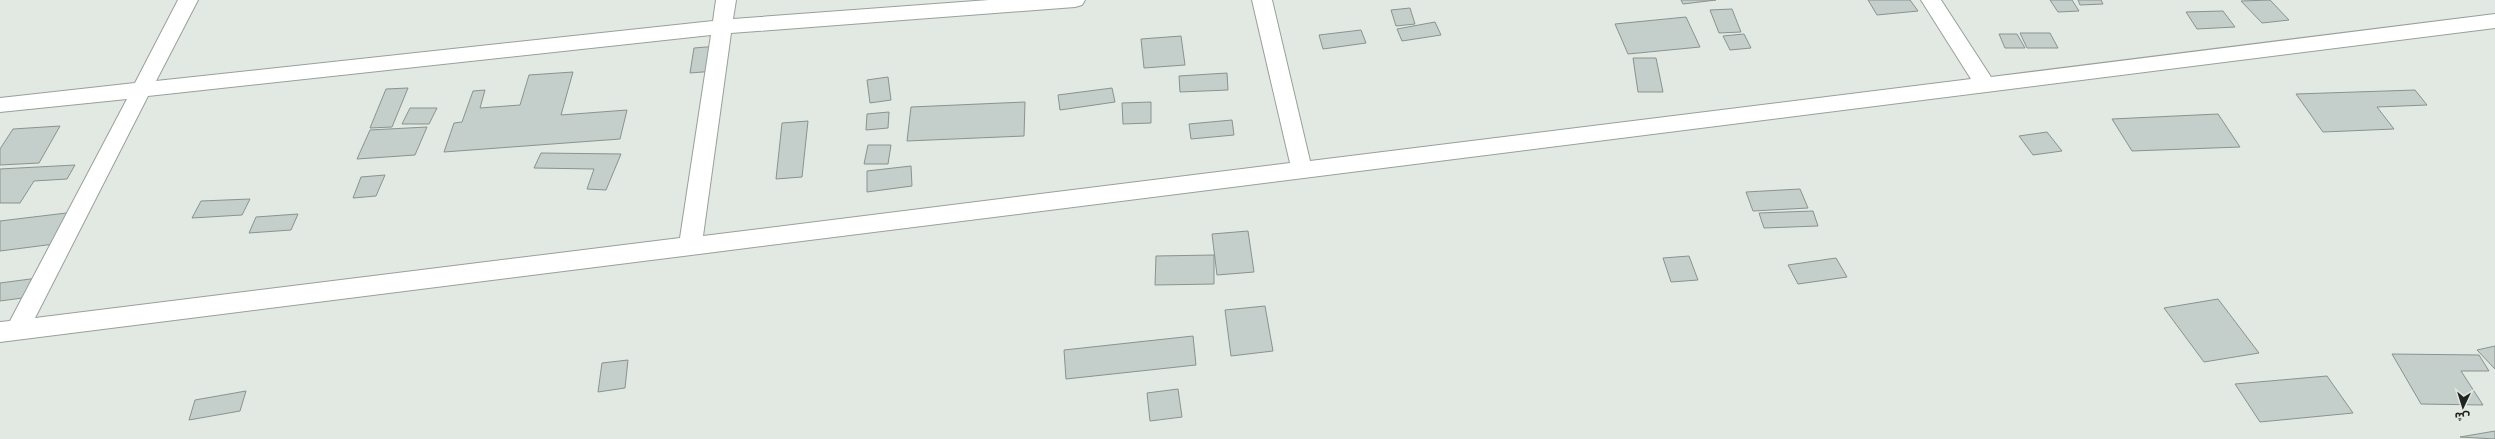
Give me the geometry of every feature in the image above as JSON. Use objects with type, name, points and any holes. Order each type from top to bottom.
[{"type":"street","points":[[8,331],[143,90],[188,0]]},
{"type":"street","points":[[690,246],[726,0]]},
{"type":"street","points":[[0,105],[722,27],[1075,0]]},
{"type":"street","points":[[1262,0],[1302,170]]},
{"type":"street","points":[[1931,0],[1985,84]]},
{"type":"street","points":[[8,331],[2495,21]]},
{"type":"building","points":[[1681,0],[1716,0],[1683,4]]},
{"type":"building","points":[[1868,0],[1910,0],[1918,11],[1877,15]]},
{"type":"building","points":[[2050,0],[2072,0],[2079,11],[2058,12]]},
{"type":"building","points":[[2078,0],[2101,0],[2103,4],[2080,5]]},
{"type":"building","points":[[2270,0],[2289,20],[2262,23],[2241,1]]},
{"type":"building","points":[[1410,8],[1415,24],[1396,26],[1391,10]]},
{"type":"building","points":[[1732,9],[1741,32],[1719,33],[1710,10]]},
{"type":"building","points":[[2223,11],[2235,27],[2197,29],[2186,12]]},
{"type":"building","points":[[1686,17],[1700,47],[1628,54],[1615,24]]},
{"type":"building","points":[[1435,22],[1441,35],[1402,41],[1397,29]]},
{"type":"building","points":[[1361,30],[1366,43],[1323,49],[1319,35]]},
{"type":"building","points":[[2020,33],[2050,33],[2058,48],[2027,48]]},
{"type":"building","points":[[1744,34],[1751,48],[1730,50],[1723,36]]},
{"type":"building","points":[[1999,34],[2017,34],[2025,48],[2005,48]]},
{"type":"building","points":[[1181,36],[1185,65],[1144,68],[1141,39]]},
{"type":"building","points":[[719,46],[715,71],[690,73],[694,48]]},
{"type":"building","points":[[1633,58],[1656,58],[1663,92],[1638,92]]},
{"type":"building","points":[[573,72],[561,115],[627,110],[620,139],[444,152],[454,123],[462,122],[473,91],[485,90],[480,108],[520,105],[529,75]]},
{"type":"building","points":[[1227,73],[1228,90],[1180,92],[1179,76]]},
{"type":"building","points":[[888,77],[891,100],[870,103],[867,80]]},
{"type":"building","points":[[408,88],[392,127],[370,128],[386,89]]},
{"type":"building","points":[[1112,88],[1115,102],[1060,110],[1058,95]]},
{"type":"building","points":[[2415,90],[2427,105],[2377,107],[2394,129],[2323,132],[2296,94]]},
{"type":"building","points":[[1025,102],[1024,136],[907,141],[911,107]]},
{"type":"building","points":[[1151,102],[1151,123],[1123,124],[1122,103]]},
{"type":"building","points":[[410,108],[437,108],[429,124],[402,124]]},
{"type":"building","points":[[889,112],[888,128],[866,130],[867,114]]},
{"type":"building","points":[[2218,114],[2240,147],[2132,151],[2112,119]]},
{"type":"building","points":[[1232,120],[1234,135],[1191,139],[1189,124]]},
{"type":"building","points":[[808,121],[802,177],[776,179],[782,123]]},
{"type":"building","points":[[60,126],[39,163],[0,165],[0,149],[13,129]]},
{"type":"building","points":[[427,127],[415,155],[357,159],[370,130]]},
{"type":"building","points":[[2047,132],[2062,151],[2033,155],[2019,136]]},
{"type":"building","points":[[868,145],[891,145],[888,164],[864,164]]},
{"type":"building","points":[[541,153],[621,154],[606,190],[587,189],[594,169],[534,168]]},
{"type":"building","points":[[75,165],[67,179],[34,181],[20,203],[0,203],[0,169]]},
{"type":"building","points":[[911,166],[912,186],[867,192],[867,171]]},
{"type":"building","points":[[385,175],[376,196],[353,198],[361,177]]},
{"type":"building","points":[[1800,189],[1808,208],[1753,211],[1746,192]]},
{"type":"building","points":[[250,199],[242,215],[192,218],[201,201]]},
{"type":"building","points":[[83,211],[70,242],[0,251],[0,221]]},
{"type":"building","points":[[1813,211],[1818,226],[1764,228],[1759,213]]},
{"type":"building","points":[[298,214],[291,230],[249,233],[256,217]]},
{"type":"building","points":[[1248,231],[1254,272],[1217,275],[1212,234]]},
{"type":"building","points":[[1214,255],[1214,284],[1155,285],[1156,256]]},
{"type":"building","points":[[1689,256],[1698,280],[1671,282],[1663,258]]},
{"type":"building","points":[[1836,258],[1847,277],[1798,284],[1788,265]]},
{"type":"building","points":[[53,276],[45,295],[0,301],[0,283]]},
{"type":"building","points":[[2218,299],[2259,353],[2204,362],[2164,308]]},
{"type":"building","points":[[1265,306],[1273,351],[1231,356],[1225,310]]},
{"type":"building","points":[[1193,336],[1196,365],[1066,379],[1064,350]]},
{"type":"building","points":[[2495,346],[2495,369],[2477,350]]},
{"type":"building","points":[[2392,354],[2479,355],[2489,371],[2461,371],[2483,405],[2421,404]]},
{"type":"building","points":[[628,360],[625,388],[598,392],[602,363]]},
{"type":"building","points":[[2327,376],[2353,413],[2260,422],[2235,384]]},
{"type":"building","points":[[1178,389],[1182,417],[1150,421],[1147,393]]},
{"type":"building","points":[[246,391],[240,411],[189,420],[195,400]]},
{"type":"building","points":[[2495,431],[2495,439],[2460,437]]}]
